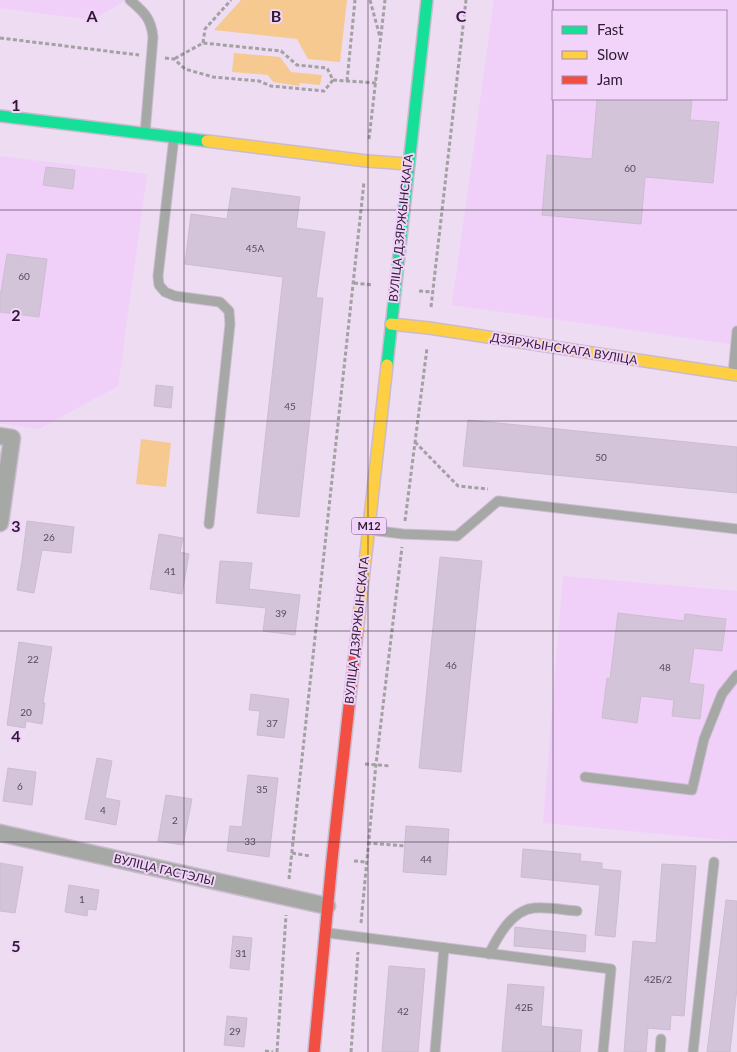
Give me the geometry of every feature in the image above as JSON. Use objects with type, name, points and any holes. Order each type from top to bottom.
[{"type":"main road","name":"ВУЛІЦА ДЗЯРЖЫНСКАГА","points":[[314,1052],[325,933],[427,0]]},
{"type":"main road","points":[[0,116],[408,164]]},
{"type":"main road","name":"ДЗЯРЖЫНСКАГА ВУЛІЦА","points":[[391,324],[429,328],[735,375]]},
{"type":"street","points":[[0,436],[12,438],[0,523]]},
{"type":"street","name":"ВУЛІЦА ГАСТЭЛЫ","points":[[0,833],[328,906]]},
{"type":"lane","points":[[130,0],[148,17],[154,37],[145,133]]},
{"type":"lane","points":[[174,137],[158,276],[159,285],[165,292],[175,296],[220,302],[229,311],[230,324],[209,524]]},
{"type":"lane","points":[[735,375],[737,331]]},
{"type":"lane","points":[[369,530],[404,534],[457,536],[498,501],[737,529]]},
{"type":"lane","points":[[585,777],[692,790],[704,739],[722,694],[737,675]]},
{"type":"lane","points":[[693,1052],[714,862]]},
{"type":"lane","points":[[489,954],[502,930],[519,914],[533,908],[578,911]]},
{"type":"lane","points":[[325,933],[611,969],[603,1052]]},
{"type":"lane","points":[[435,1052],[444,948]]},
{"type":"lane","points":[[660,1052],[661,1039]]},
{"type":"path","points":[[204,43],[205,29],[231,0]]},
{"type":"path","points":[[347,81],[355,0]]},
{"type":"path","points":[[370,0],[380,40]]},
{"type":"path","points":[[277,1052],[288,897],[385,0]]},
{"type":"path","points":[[0,38],[174,59],[185,69],[213,77],[259,81],[271,86],[324,91],[334,80]]},
{"type":"path","points":[[174,59],[204,43],[281,51],[297,65],[327,68],[334,80]]},
{"type":"path","points":[[334,80],[376,83]]},
{"type":"path","points":[[367,843],[405,846]]},
{"type":"path","points":[[265,1051],[273,1052]]},
{"type":"shaded area","points":[[0,0],[126,0],[92,20],[0,8]]},
{"type":"shaded area","points":[[241,0],[347,0],[340,62],[308,59],[297,39],[214,30]]},
{"type":"shaded area","points":[[494,0],[737,0],[737,345],[452,305]]},
{"type":"shaded area","points":[[234,53],[280,57],[291,72],[322,75],[320,85],[300,83],[299,86],[273,82],[268,75],[232,72]]},
{"type":"shaded area","points":[[0,156],[147,174],[118,386],[39,429],[0,423]]},
{"type":"shaded area","points":[[141,439],[171,443],[166,487],[136,484]]},
{"type":"shaded area","points":[[563,576],[737,591],[737,841],[543,823]]},
{"type":"building","points":[[597,100],[692,100],[690,120],[719,122],[713,183],[645,177],[641,224],[542,215],[547,155],[592,159]]},
{"type":"building","points":[[46,167],[75,170],[73,189],[43,185]]},
{"type":"building","points":[[232,188],[300,197],[296,228],[325,232],[316,298],[323,298],[299,517],[257,513],[283,277],[185,264],[191,214],[227,219]]},
{"type":"building","points":[[7,254],[47,259],[39,317],[0,312],[0,292]]},
{"type":"building","points":[[156,385],[173,387],[171,408],[154,406]]},
{"type":"building","points":[[468,420],[737,447],[737,493],[463,466]]},
{"type":"building","points":[[27,521],[74,527],[71,553],[42,550],[34,593],[17,590]]},
{"type":"building","points":[[159,534],[183,538],[180,552],[189,554],[182,594],[150,589]]},
{"type":"building","points":[[440,557],[482,561],[461,772],[419,768]]},
{"type":"building","points":[[220,561],[252,563],[249,589],[300,595],[295,635],[263,631],[266,608],[216,603]]},
{"type":"building","points":[[618,613],[684,621],[685,614],[726,619],[722,651],[694,648],[689,683],[704,685],[700,719],[672,716],[674,700],[641,696],[637,723],[602,718],[607,678],[610,679]]},
{"type":"building","points":[[19,642],[52,647],[43,703],[45,703],[42,724],[26,721],[25,728],[7,725]]},
{"type":"building","points":[[251,694],[289,699],[284,738],[257,735],[260,711],[249,710]]},
{"type":"building","points":[[97,758],[112,761],[105,798],[120,801],[116,825],[85,819]]},
{"type":"building","points":[[8,768],[36,772],[32,805],[3,801]]},
{"type":"building","points":[[248,775],[278,778],[269,857],[227,851],[230,826],[242,827]]},
{"type":"building","points":[[166,795],[192,799],[183,845],[158,841]]},
{"type":"building","points":[[406,826],[449,829],[446,875],[403,872]]},
{"type":"building","points":[[523,849],[581,854],[580,861],[602,863],[602,869],[621,871],[615,937],[595,935],[600,885],[521,877]]},
{"type":"building","points":[[0,863],[23,867],[15,913],[0,911]]},
{"type":"building","points":[[662,864],[696,866],[684,1016],[671,1015],[670,1030],[648,1028],[646,1052],[624,1052],[633,941],[656,943]]},
{"type":"building","points":[[69,885],[99,890],[96,910],[88,909],[87,916],[65,912]]},
{"type":"building","points":[[726,900],[737,901],[737,988],[730,1052],[707,1052]]},
{"type":"building","points":[[515,927],[586,935],[585,952],[514,946]]},
{"type":"building","points":[[233,936],[252,938],[249,970],[230,968]]},
{"type":"building","points":[[389,966],[425,969],[418,1052],[382,1052]]},
{"type":"building","points":[[508,984],[544,987],[541,1026],[582,1030],[580,1052],[502,1052]]},
{"type":"building","points":[[227,1016],[247,1018],[244,1047],[224,1045]]},
{"type":"traffic: fast","points":[[387,365],[427,0]]},
{"type":"traffic: fast","points":[[0,116],[207,141]]},
{"type":"traffic: slow","points":[[207,141],[367,161],[408,164]]},
{"type":"traffic: slow","points":[[391,324],[429,328],[737,375]]},
{"type":"traffic: slow","points":[[357,634],[387,365]]},
{"type":"traffic: jam","points":[[314,1052],[332,860],[357,634]]}]
